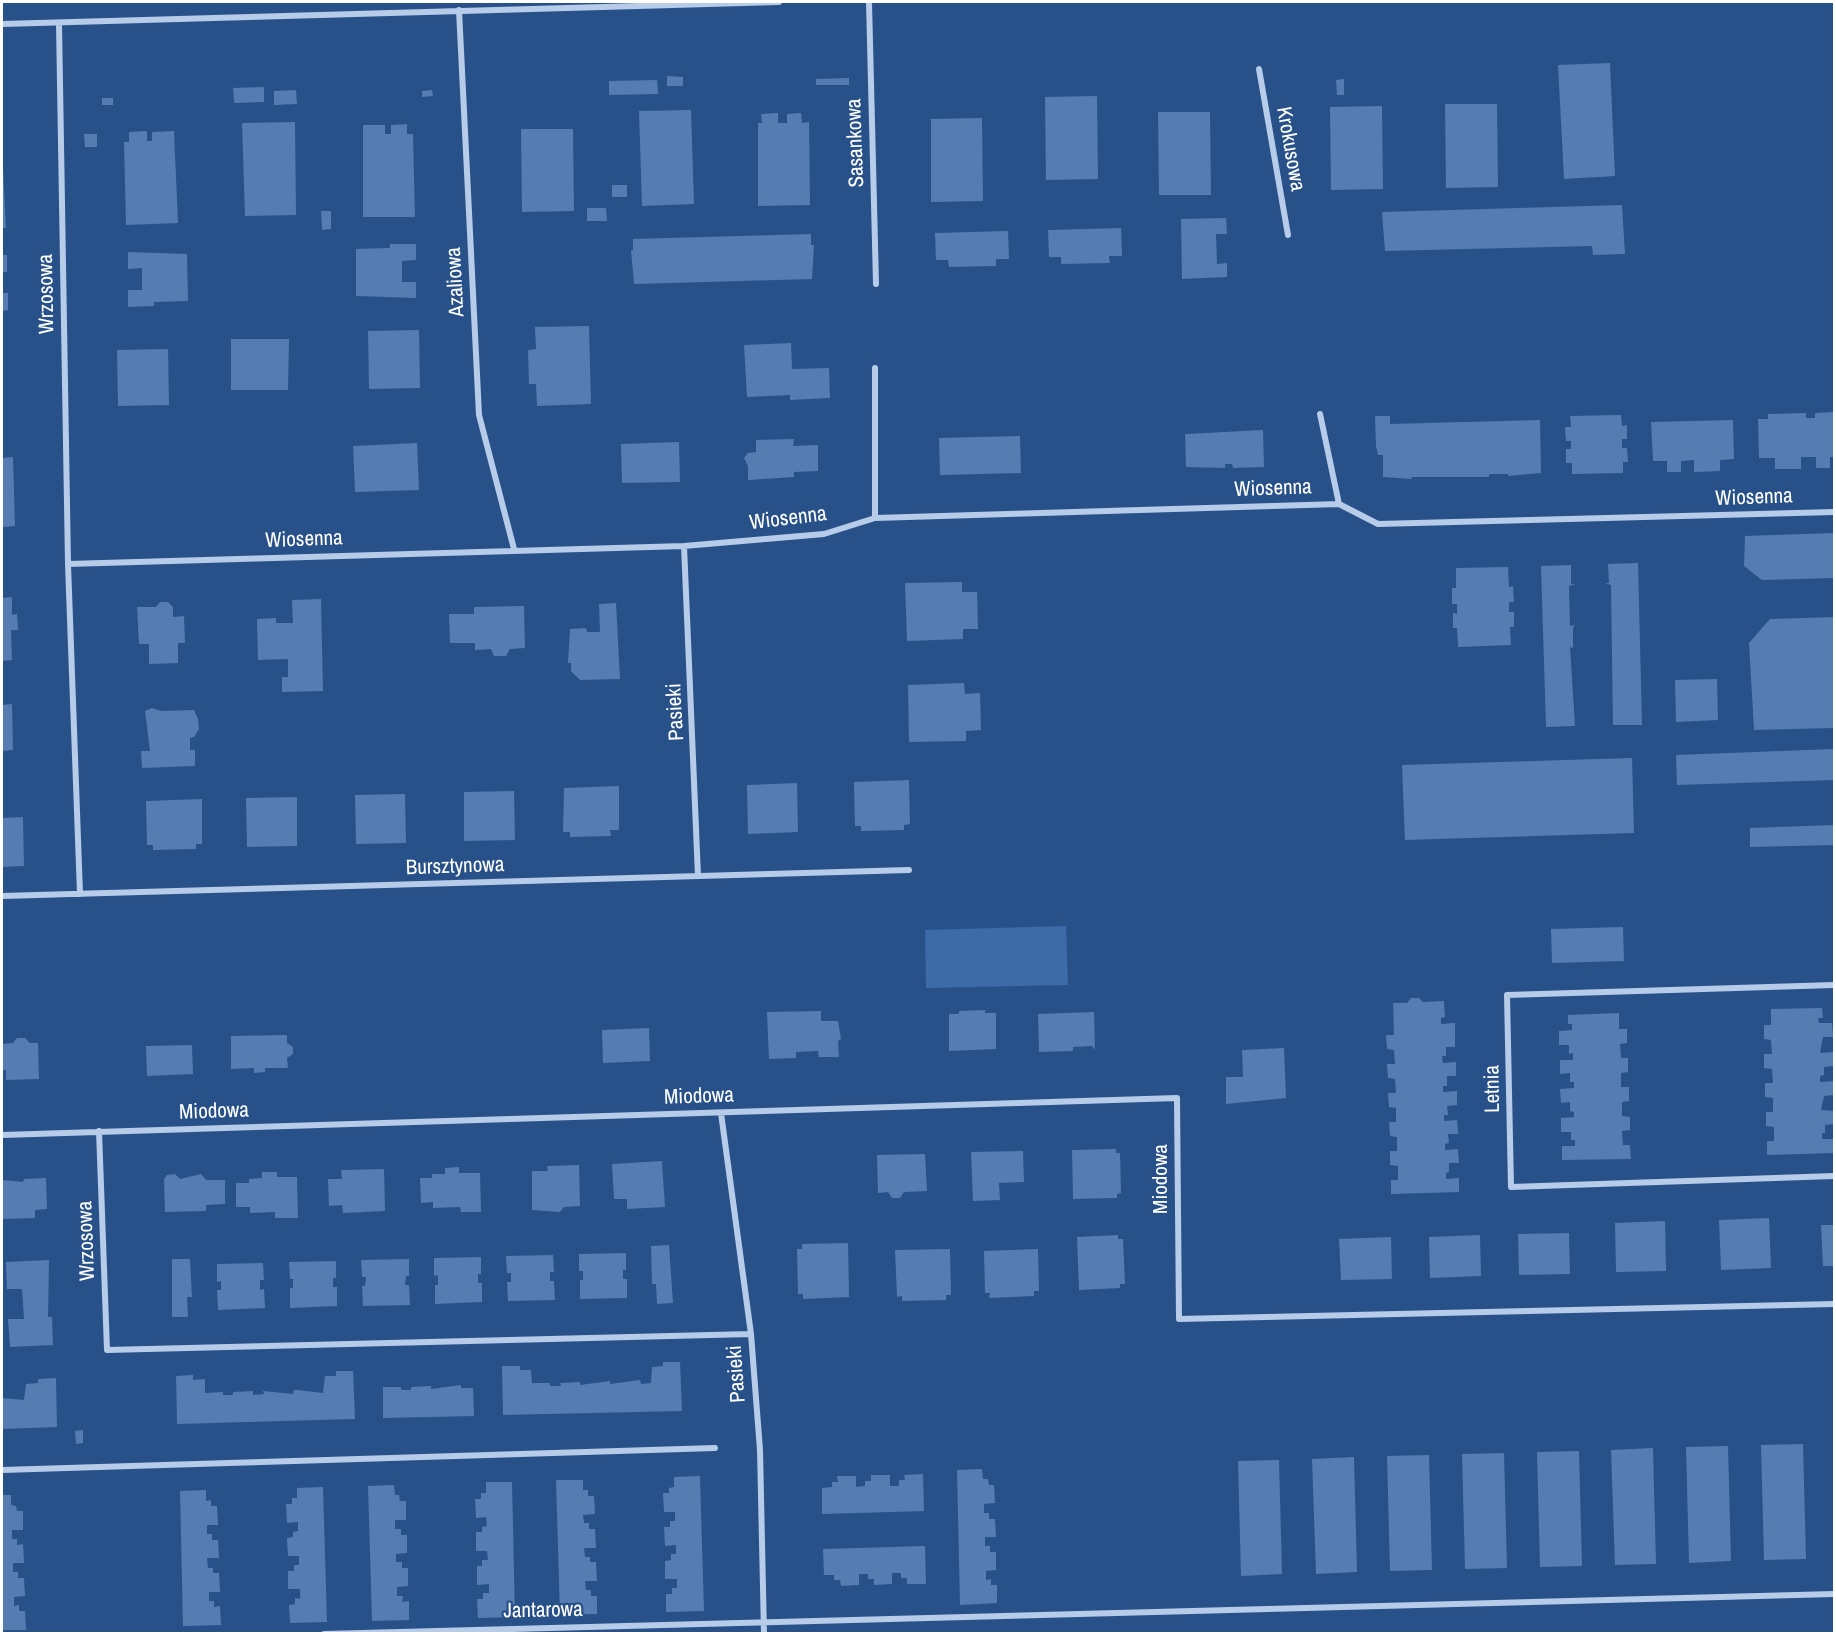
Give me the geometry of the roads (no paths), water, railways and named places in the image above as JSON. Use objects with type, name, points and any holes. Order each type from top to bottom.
[{"type":"street","points":[[2,24],[779,2]]},
{"type":"street","name":"Sasankowa","points":[[868,2],[876,284]]},
{"type":"street","name":"Azaliowa","points":[[459,10],[479,415],[514,549]]},
{"type":"street","name":"Wrzosowa","points":[[59,23],[68,564]]},
{"type":"street","name":"Krokusowa","points":[[1259,69],[1288,236]]},
{"type":"street","points":[[875,368],[875,518]]},
{"type":"street","points":[[1320,414],[1339,504]]},
{"type":"street","name":"Wiosenna","points":[[68,564],[514,549],[684,546],[824,534],[875,518],[1339,504],[1378,524],[1834,512]]},
{"type":"street","name":"Pasieki","points":[[684,546],[698,876]]},
{"type":"street","points":[[68,564],[80,894]]},
{"type":"street","name":"Bursztynowa","points":[[2,896],[909,870]]},
{"type":"street","name":"Letnia","points":[[1834,985],[1508,995],[1511,1186],[1834,1176]]},
{"type":"street","name":"Miodowa","points":[[2,1135],[1177,1098],[1179,1319],[1834,1304]]},
{"type":"street","name":"Pasieki","points":[[721,1113],[751,1334],[760,1460],[764,1634]]},
{"type":"street","name":"Wrzosowa","points":[[99,1131],[107,1350],[751,1334]]},
{"type":"street","points":[[2,1470],[715,1448]]},
{"type":"street","name":"Jantarowa","points":[[324,1634],[1834,1594]]}]
